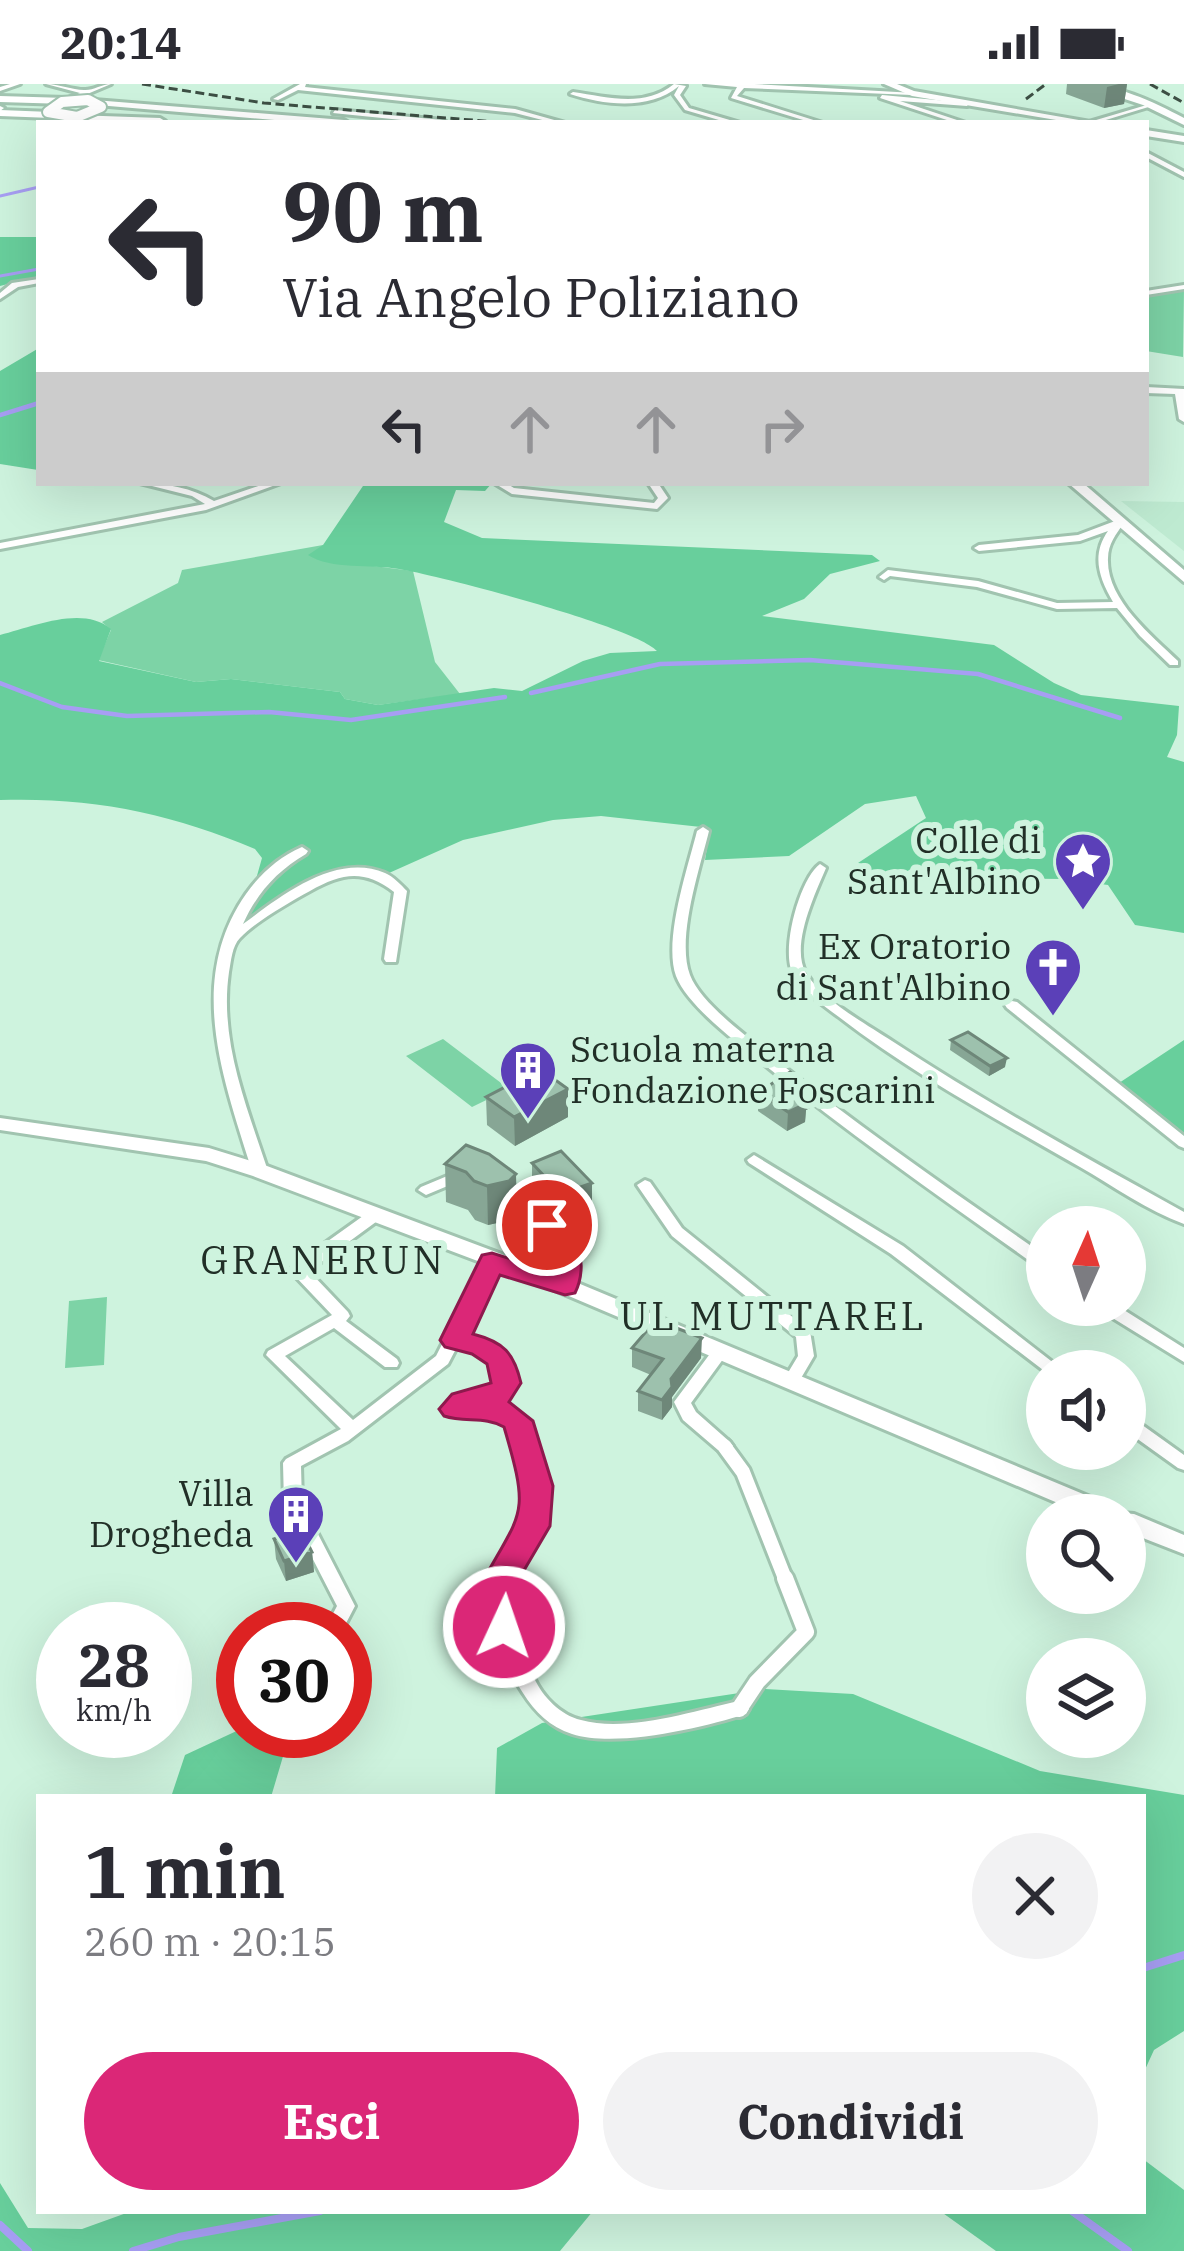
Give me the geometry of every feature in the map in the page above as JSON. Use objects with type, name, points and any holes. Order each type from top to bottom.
[{"type":"main road","points":[[1084,84],[1151,105],[1184,122]]},
{"type":"street","points":[[0,89],[17,84]]},
{"type":"street","points":[[49,84],[83,91],[108,84]]},
{"type":"street","points":[[75,107],[120,84]]},
{"type":"street","points":[[665,84],[683,84]]},
{"type":"street","points":[[573,94],[636,101],[683,84]]},
{"type":"street","points":[[683,84],[677,95],[687,109],[726,120]]},
{"type":"street","points":[[889,84],[912,92]]},
{"type":"street","points":[[706,97],[712,85],[912,92],[1075,120]]},
{"type":"street","points":[[276,99],[300,86],[497,109],[548,120]]},
{"type":"street","points":[[742,86],[733,98],[810,120]]},
{"type":"street","points":[[75,107],[83,91]]},
{"type":"street","points":[[954,120],[882,97],[981,101]]},
{"type":"street","points":[[1099,120],[1151,105]]},
{"type":"street","points":[[0,107],[167,108],[309,120]]},
{"type":"street","points":[[75,107],[387,120]]},
{"type":"street","points":[[75,107],[150,120]]},
{"type":"street","points":[[75,107],[238,120]]},
{"type":"street","points":[[883,110],[930,120]]},
{"type":"street","points":[[1149,134],[1184,140]]},
{"type":"street","points":[[1149,156],[1184,175]]},
{"type":"street","points":[[0,297],[15,285],[36,282]]},
{"type":"street","points":[[1149,293],[1184,287]]},
{"type":"street","points":[[1149,390],[1181,392],[1184,419]]},
{"type":"street","points":[[159,486],[195,494],[214,505]]},
{"type":"street","points":[[0,546],[214,505],[268,486]]},
{"type":"street","points":[[504,486],[512,491],[657,506],[664,498],[655,486]]},
{"type":"street","points":[[1078,486],[1184,578]]},
{"type":"street","points":[[1093,486],[1184,563]]},
{"type":"street","points":[[979,548],[1080,538],[1119,523]]},
{"type":"street","points":[[1119,523],[1105,536],[1100,552],[1117,604],[1175,658]]},
{"type":"street","points":[[884,577],[888,573],[937,577],[1074,609],[1117,604]]},
{"type":"street","points":[[703,831],[685,910],[683,981],[701,1004],[779,1070],[1026,1249]]},
{"type":"street","points":[[260,1171],[224,1054],[216,1000],[220,958],[243,907],[266,877],[302,851]]},
{"type":"street","points":[[820,868],[794,948],[797,970],[807,985],[837,1010],[963,1090],[1184,1219]]},
{"type":"street","points":[[229,940],[319,880],[336,874],[374,874],[392,880],[401,891],[392,959]]},
{"type":"street","points":[[1012,1005],[1184,1143]]},
{"type":"street","points":[[0,1124],[209,1155],[260,1171],[565,1286],[1061,1494]]},
{"type":"street","points":[[754,1160],[897,1250],[1028,1350]]},
{"type":"street","points":[[426,1190],[474,1170]]},
{"type":"street","points":[[492,1180],[511,1191],[562,1240],[568,1262],[565,1286]]},
{"type":"street","points":[[645,1185],[677,1232],[804,1335],[806,1356],[791,1381]]},
{"type":"street","points":[[351,1429],[274,1355],[334,1320],[341,1311],[299,1270],[375,1215]]},
{"type":"street","points":[[344,1602],[293,1503],[292,1462],[351,1429],[442,1360],[492,1262]]},
{"type":"street","points":[[334,1320],[391,1363]]},
{"type":"street","points":[[1136,1326],[1184,1357]]},
{"type":"street","points":[[455,1340],[482,1346],[500,1359],[506,1383],[500,1394],[463,1401],[455,1409],[497,1409],[510,1415],[518,1421],[533,1465],[538,1505],[534,1526],[496,1588],[514,1659],[545,1713],[566,1726],[634,1731],[739,1709],[757,1682],[806,1632],[743,1472],[724,1446],[689,1416],[682,1402],[721,1351]]},
{"type":"street","points":[[1146,1436],[1184,1464]]},
{"type":"street","points":[[1146,1530],[1184,1545]]},
{"type":"shaded area","points":[[1121,501],[1184,502],[1184,551]]},
{"type":"green space","points":[[0,237],[36,237],[36,277],[0,286]]},
{"type":"green space","points":[[1184,289],[1183,357],[1149,351],[1149,295]]},
{"type":"green space","points":[[36,350],[36,470],[0,464],[0,371]]},
{"type":"green space","points":[[363,486],[489,486],[485,491],[456,490],[444,522],[482,538],[872,555],[880,561],[830,574],[804,599],[762,616],[994,645],[1081,695],[1179,706],[1177,735],[1167,757],[1184,762],[1184,933],[1135,925],[1108,885],[1063,879],[878,877],[858,863],[926,818],[916,796],[865,804],[789,856],[705,860],[710,828],[601,816],[553,820],[463,840],[389,873],[334,870],[312,878],[250,919],[245,918],[262,858],[255,849],[130,810],[66,801],[0,800],[0,635],[42,623],[86,619],[111,629],[99,661],[196,682],[231,679],[340,692],[345,699],[378,705],[494,688],[522,691],[610,653],[657,651],[614,629],[494,592],[399,569],[340,565],[308,555],[323,545]]},
{"type":"green space","points":[[323,545],[342,562],[413,571],[435,662],[460,694],[378,705],[345,699],[340,692],[231,679],[196,682],[98,660],[111,630],[102,622],[178,583],[182,570]]},
{"type":"green space","points":[[443,1039],[509,1089],[472,1107],[406,1056]]},
{"type":"green space","points":[[1184,1040],[1184,1133],[1119,1083]]},
{"type":"green space","points":[[107,1297],[104,1365],[65,1368],[69,1301]]},
{"type":"green space","points":[[765,1689],[853,1694],[1040,1771],[1184,1795],[1184,2031],[1154,2050],[1146,2067],[1146,1794],[495,1794],[497,1748],[542,1723]]},
{"type":"green space","points":[[216,1741],[216,1758],[283,1758],[272,1794],[172,1794],[184,1758],[192,1758],[192,1752]]},
{"type":"green space","points":[[1146,2161],[1184,2190],[1184,2251],[996,2251],[944,2214],[1146,2214]]},
{"type":"green space","points":[[0,2183],[28,2228],[82,2229],[124,2214],[591,2214],[560,2251],[0,2251]]},
{"type":"building","points":[[968,1032],[1007,1058],[990,1066],[951,1040]]},
{"type":"building","points":[[540,1069],[568,1089],[514,1117],[486,1097]]},
{"type":"building","points":[[790,1072],[811,1089],[797,1096],[807,1103],[788,1112],[759,1092]]},
{"type":"building","points":[[466,1145],[489,1154],[516,1174],[509,1181],[487,1186],[445,1164]]},
{"type":"building","points":[[561,1151],[592,1183],[561,1194],[532,1163]]},
{"type":"building","points":[[656,1320],[702,1338],[671,1379],[672,1387],[662,1400],[638,1391],[663,1359],[632,1348]]},
{"type":"building","points":[[301,1530],[312,1552],[284,1561],[274,1539]]},
{"type":"waterway","points":[[0,196],[36,188]]},
{"type":"waterway","points":[[0,276],[36,270]]},
{"type":"waterway","points":[[0,415],[36,404]]},
{"type":"waterway","points":[[531,693],[660,664],[810,660],[978,674],[1120,718]]},
{"type":"waterway","points":[[0,683],[62,707],[127,716],[269,712],[351,720],[505,697]]},
{"type":"waterway","points":[[1146,1967],[1184,1955]]},
{"type":"waterway","points":[[133,2251],[179,2237],[304,2214]]},
{"type":"waterway","points":[[1076,2214],[1128,2251]]},
{"type":"waterway","points":[[0,2225],[28,2251]]},
{"type":"railway","points":[[142,84],[264,103],[471,120]]},
{"type":"railway","points":[[1026,99],[1046,84]]},
{"type":"railway","points":[[1150,84],[1184,103]]},
{"type":"place","name":"Colle di Sant'Albino","points":[[1083,912]]},
{"type":"place","name":"Ex Oratorio di Sant'Albino","points":[[1053,1018]]},
{"type":"place","name":"Scuola materna Fondazione Foscarini","points":[[528,1121]]},
{"type":"place","name":"Villa Drogheda","points":[[296,1565]]},
{"type":"district","name":"GRANERUN","points":[[323,1260]]},
{"type":"district","name":"UL MUTTAREL","points":[[773,1316]]},
{"type":"route","points":[[504,1627],[496,1588],[534,1526],[538,1486],[518,1421],[497,1409],[455,1409],[463,1401],[500,1394],[506,1383],[500,1359],[482,1346],[455,1340],[492,1262],[565,1286],[568,1262],[562,1240],[547,1225]]}]
